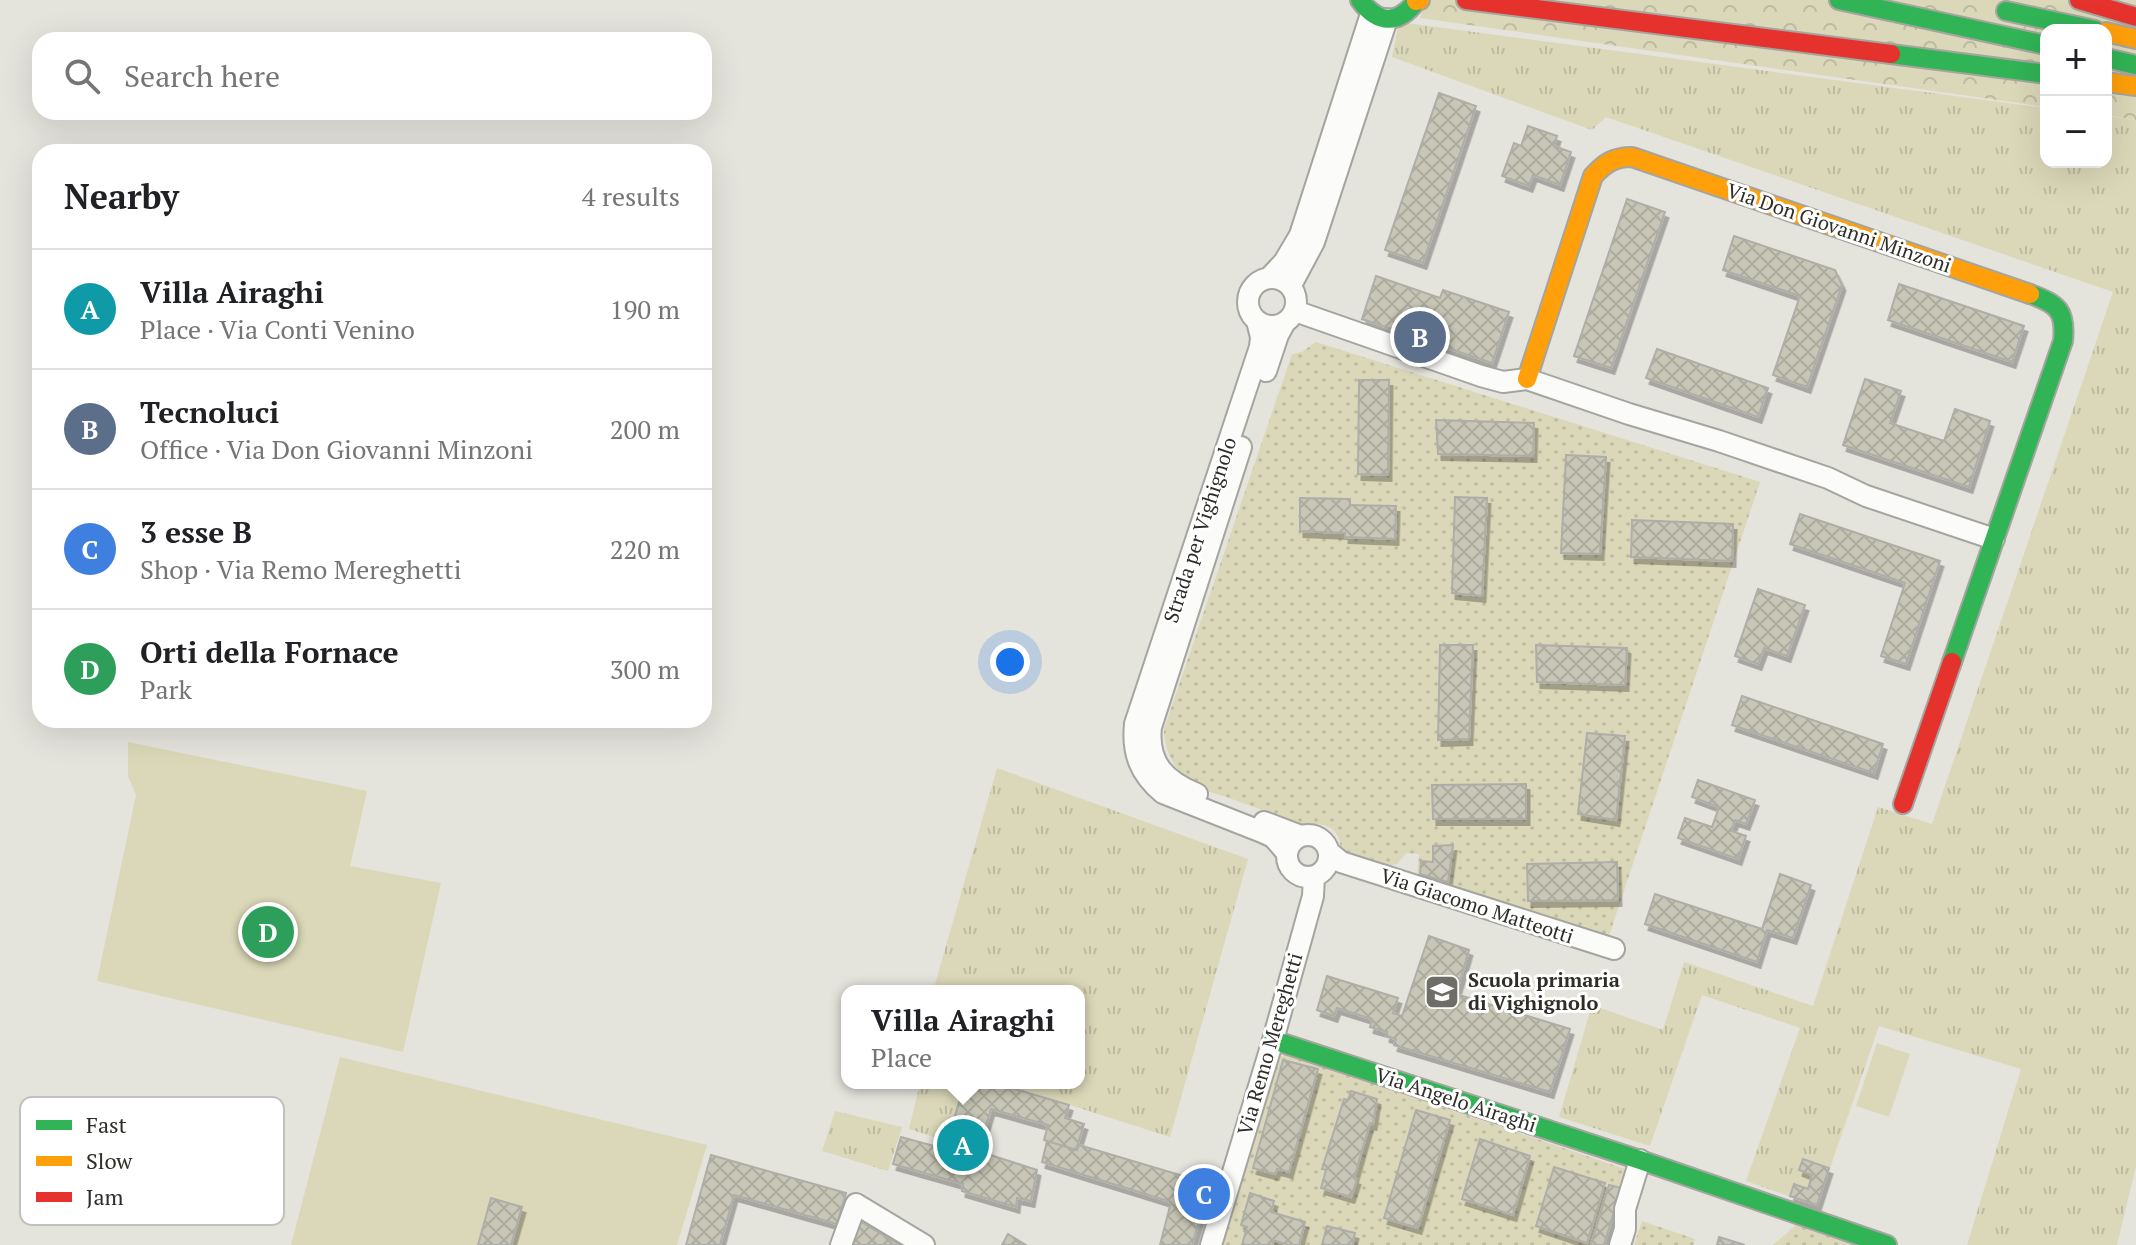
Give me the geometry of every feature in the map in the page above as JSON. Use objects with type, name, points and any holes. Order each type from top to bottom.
[{"type":"main road","points":[[1373,11],[1404,15],[1418,0]]},
{"type":"main road","points":[[1466,0],[2040,73]]},
{"type":"main road","points":[[1839,0],[2040,44]]},
{"type":"main road","points":[[2079,0],[2136,17]]},
{"type":"main road","points":[[1986,7],[2067,24]]},
{"type":"main road","points":[[2112,33],[2136,39]]},
{"type":"main road","points":[[2112,59],[2136,65]]},
{"type":"main road","points":[[2112,83],[2136,86]]},
{"type":"main road","name":"Via Don Giovanni Minzoni","points":[[1527,379],[1593,176],[1604,163],[1615,157],[1632,157],[2042,298],[2062,310],[2065,326],[2063,341],[1903,804]]},
{"type":"main road","name":"Via Angelo Airaghi","points":[[1273,1040],[1640,1160],[1887,1245]]},
{"type":"street","points":[[1270,277],[1280,278],[1291,285],[1297,301],[1289,317],[1268,326],[1257,321],[1249,310],[1250,291],[1284,262],[1300,235],[1373,11]]},
{"type":"street","points":[[1291,285],[1314,242],[1373,11]]},
{"type":"street","points":[[1289,317],[1503,382],[1527,379],[1828,478],[1866,496],[1994,539]]},
{"type":"street","name":"Strada per Vighignolo","points":[[1142,738],[1158,706],[1278,335],[1289,317]]},
{"type":"street","name":"Strada per Vighignolo","points":[[1142,738],[1135,724],[1260,347],[1257,321]]},
{"type":"street","points":[[1142,738],[1158,765],[1179,786],[1282,830],[1321,840],[1327,846],[1322,870],[1294,873],[1289,866],[1286,858],[1291,842],[1301,836]]},
{"type":"street","points":[[1142,738],[1139,764],[1163,793],[1273,837],[1287,853]]},
{"type":"street","name":"Via Giacomo Matteotti","points":[[1322,870],[1614,949]]},
{"type":"street","name":"Via Remo Mereghetti","points":[[1211,1245],[1322,870]]},
{"type":"street","points":[[1620,1245],[1625,1229],[1625,1209],[1640,1160]]},
{"type":"street","points":[[841,1245],[856,1204],[924,1245]]},
{"type":"green space","points":[[1427,0],[2136,0],[2136,120],[2112,116],[2112,24],[2040,24],[2040,106],[1420,18]]},
{"type":"green space","points":[[1399,22],[2040,107],[2040,168],[2112,168],[2112,117],[2136,120],[2136,1166],[2117,1245],[1967,1245],[2021,1069],[1879,1026],[1817,1206],[1746,1181],[1800,1028],[1702,995],[1650,1146],[1559,1117],[1592,1005],[1663,1030],[1684,962],[1813,1006],[1878,807],[1932,824],[2113,292],[1606,117],[1592,130],[1392,57]]},
{"type":"green space","points":[[1316,342],[1760,482],[1609,936],[1417,876],[1419,854],[1406,853],[1397,864],[1385,866],[1341,850],[1337,835],[1329,827],[1301,827],[1199,788],[1185,778],[1171,759],[1164,729],[1292,354],[1302,352]]},
{"type":"green space","points":[[128,742],[367,791],[350,866],[441,883],[403,1052],[97,981],[136,795],[128,776]]},
{"type":"green space","points":[[997,768],[1248,859],[1170,1137],[1020,1089],[1085,1089],[1085,985],[935,985]]},
{"type":"green space","points":[[1877,1043],[1910,1054],[1889,1117],[1856,1106]]},
{"type":"green space","points":[[1288,1054],[1628,1170],[1605,1245],[1223,1245],[1275,1058]]},
{"type":"green space","points":[[340,1057],[707,1145],[677,1245],[291,1245]]},
{"type":"green space","points":[[919,1089],[961,1089],[946,1141],[909,1129]]},
{"type":"green space","points":[[835,1111],[902,1127],[888,1171],[822,1151]]},
{"type":"green space","points":[[1642,1221],[1695,1239],[1693,1245],[1634,1245]]},
{"type":"green space","points":[[1796,1225],[1857,1245],[1773,1245]]},
{"type":"building","points":[[1439,93],[1476,106],[1423,263],[1385,250]]},
{"type":"building","points":[[1528,126],[1557,136],[1554,146],[1571,152],[1560,185],[1533,175],[1529,186],[1502,176],[1514,143],[1521,146]]},
{"type":"building","points":[[1627,199],[1665,212],[1611,368],[1574,356]]},
{"type":"building","points":[[1734,236],[1835,270],[1842,285],[1807,387],[1773,375],[1800,296],[1723,270]]},
{"type":"building","points":[[1376,276],[1440,298],[1443,290],[1509,312],[1492,363],[1362,319]]},
{"type":"building","points":[[1899,284],[2024,326],[2012,362],[1888,320]]},
{"type":"building","points":[[1657,349],[1768,388],[1758,417],[1646,378]]},
{"type":"building","points":[[1865,379],[1901,391],[1890,423],[1944,441],[1955,409],[1990,421],[1969,487],[1843,445]]},
{"type":"building","points":[[1359,380],[1389,380],[1388,475],[1358,474]]},
{"type":"building","points":[[1436,420],[1534,423],[1533,456],[1438,454]]},
{"type":"building","points":[[1566,455],[1606,457],[1600,554],[1561,553]]},
{"type":"building","points":[[1455,497],[1487,498],[1482,596],[1452,593]]},
{"type":"building","points":[[1300,498],[1350,499],[1350,505],[1396,506],[1395,539],[1300,531]]},
{"type":"building","points":[[1800,514],[1940,561],[1906,664],[1881,656],[1905,583],[1790,544]]},
{"type":"building","points":[[1632,520],[1733,524],[1732,561],[1631,557]]},
{"type":"building","points":[[1758,589],[1805,605],[1787,656],[1764,648],[1758,664],[1735,656]]},
{"type":"building","points":[[1440,645],[1473,645],[1469,739],[1438,740]]},
{"type":"building","points":[[1536,645],[1627,648],[1625,685],[1537,682]]},
{"type":"building","points":[[1742,696],[1883,744],[1874,773],[1732,725]]},
{"type":"building","points":[[1587,733],[1625,736],[1616,820],[1578,814]]},
{"type":"building","points":[[1698,780],[1755,800],[1746,824],[1735,820],[1731,831],[1746,836],[1738,859],[1678,838],[1685,818],[1712,827],[1719,807],[1692,797]]},
{"type":"building","points":[[1526,784],[1526,819],[1433,819],[1432,785]]},
{"type":"building","points":[[1453,845],[1448,882],[1420,874],[1421,861],[1433,862],[1433,846]]},
{"type":"building","points":[[1617,862],[1618,900],[1528,901],[1527,864]]},
{"type":"building","points":[[1780,874],[1811,885],[1793,938],[1767,930],[1757,962],[1645,924],[1655,894],[1762,929]]},
{"type":"building","points":[[1429,936],[1469,950],[1456,994],[1570,1029],[1550,1092],[1394,1045],[1396,1039],[1386,1036],[1387,1032],[1370,1027],[1372,1019],[1337,1008],[1334,1016],[1317,1010],[1327,976],[1398,998],[1393,1013],[1402,1016]]},
{"type":"building","points":[[1283,1060],[1318,1069],[1289,1172],[1277,1169],[1275,1174],[1253,1168]]},
{"type":"building","points":[[963,1089],[1015,1089],[1069,1105],[1065,1118],[1084,1124],[1076,1150],[1044,1140],[1048,1125],[991,1109],[978,1151],[1037,1170],[1031,1201],[1017,1198],[1016,1207],[962,1191],[963,1184],[893,1164],[901,1137],[945,1149]]},
{"type":"building","points":[[1351,1091],[1377,1099],[1373,1124],[1370,1123],[1351,1197],[1321,1188],[1326,1170],[1322,1169],[1344,1099],[1348,1100]]},
{"type":"building","points":[[1416,1110],[1450,1120],[1418,1228],[1384,1218]]},
{"type":"building","points":[[1480,1139],[1530,1156],[1513,1215],[1462,1199]]},
{"type":"building","points":[[1047,1141],[1077,1150],[1079,1145],[1210,1184],[1192,1245],[1160,1245],[1171,1202],[1042,1162]]},
{"type":"building","points":[[711,1155],[846,1193],[837,1224],[734,1195],[720,1245],[686,1245]]},
{"type":"building","points":[[1803,1159],[1829,1168],[1817,1205],[1790,1196],[1794,1184],[1808,1189],[1812,1175],[1799,1170]]},
{"type":"building","points":[[1554,1167],[1605,1183],[1587,1243],[1536,1226]]},
{"type":"building","points":[[1609,1185],[1621,1188],[1604,1245],[1591,1245]]},
{"type":"building","points":[[1250,1193],[1274,1201],[1271,1212],[1305,1222],[1299,1245],[1273,1240],[1272,1245],[1242,1245],[1247,1227],[1241,1225]]},
{"type":"building","points":[[491,1198],[522,1207],[511,1245],[478,1245]]},
{"type":"building","points":[[853,1217],[900,1245],[847,1245]]},
{"type":"building","points":[[853,1217],[900,1245],[847,1245]]},
{"type":"building","points":[[1327,1226],[1355,1233],[1352,1245],[1322,1245]]},
{"type":"building","points":[[1008,1234],[1026,1245],[1002,1245]]},
{"type":"building","points":[[1719,1237],[1745,1245],[1717,1245]]},
{"type":"traffic: fast","points":[[1360,0],[1374,14],[1388,19],[1403,14],[1417,0]]},
{"type":"traffic: fast","points":[[1839,0],[2040,44]]},
{"type":"traffic: fast","points":[[2006,11],[2067,24]]},
{"type":"traffic: fast","points":[[1891,54],[2040,73]]},
{"type":"traffic: fast","points":[[2112,59],[2136,65]]},
{"type":"traffic: fast","points":[[1952,662],[2063,341],[2063,322],[2058,310],[2030,294]]},
{"type":"traffic: fast","points":[[1273,1040],[1640,1160],[1887,1245]]},
{"type":"traffic: slow","points":[[1416,1],[1420,0]]},
{"type":"traffic: slow","points":[[2112,33],[2136,39]]},
{"type":"traffic: slow","points":[[2112,83],[2136,86]]},
{"type":"traffic: slow","points":[[1527,379],[1593,176],[1606,164],[1620,158],[1632,157],[2030,294]]},
{"type":"traffic: jam","points":[[1466,0],[1891,54]]},
{"type":"traffic: jam","points":[[2079,0],[2136,17]]},
{"type":"traffic: jam","points":[[1903,804],[1952,662]]},
{"type":"place","name":"Tecnoluci","points":[[1420,337]]},
{"type":"place","name":"Orti della Fornace","points":[[268,932]]},
{"type":"place","name":"Scuola primaria di Vighignolo","points":[[1442,992]]},
{"type":"place","name":"Villa Airaghi","points":[[963,1145]]},
{"type":"place","name":"3 esse B","points":[[1204,1194]]}]
